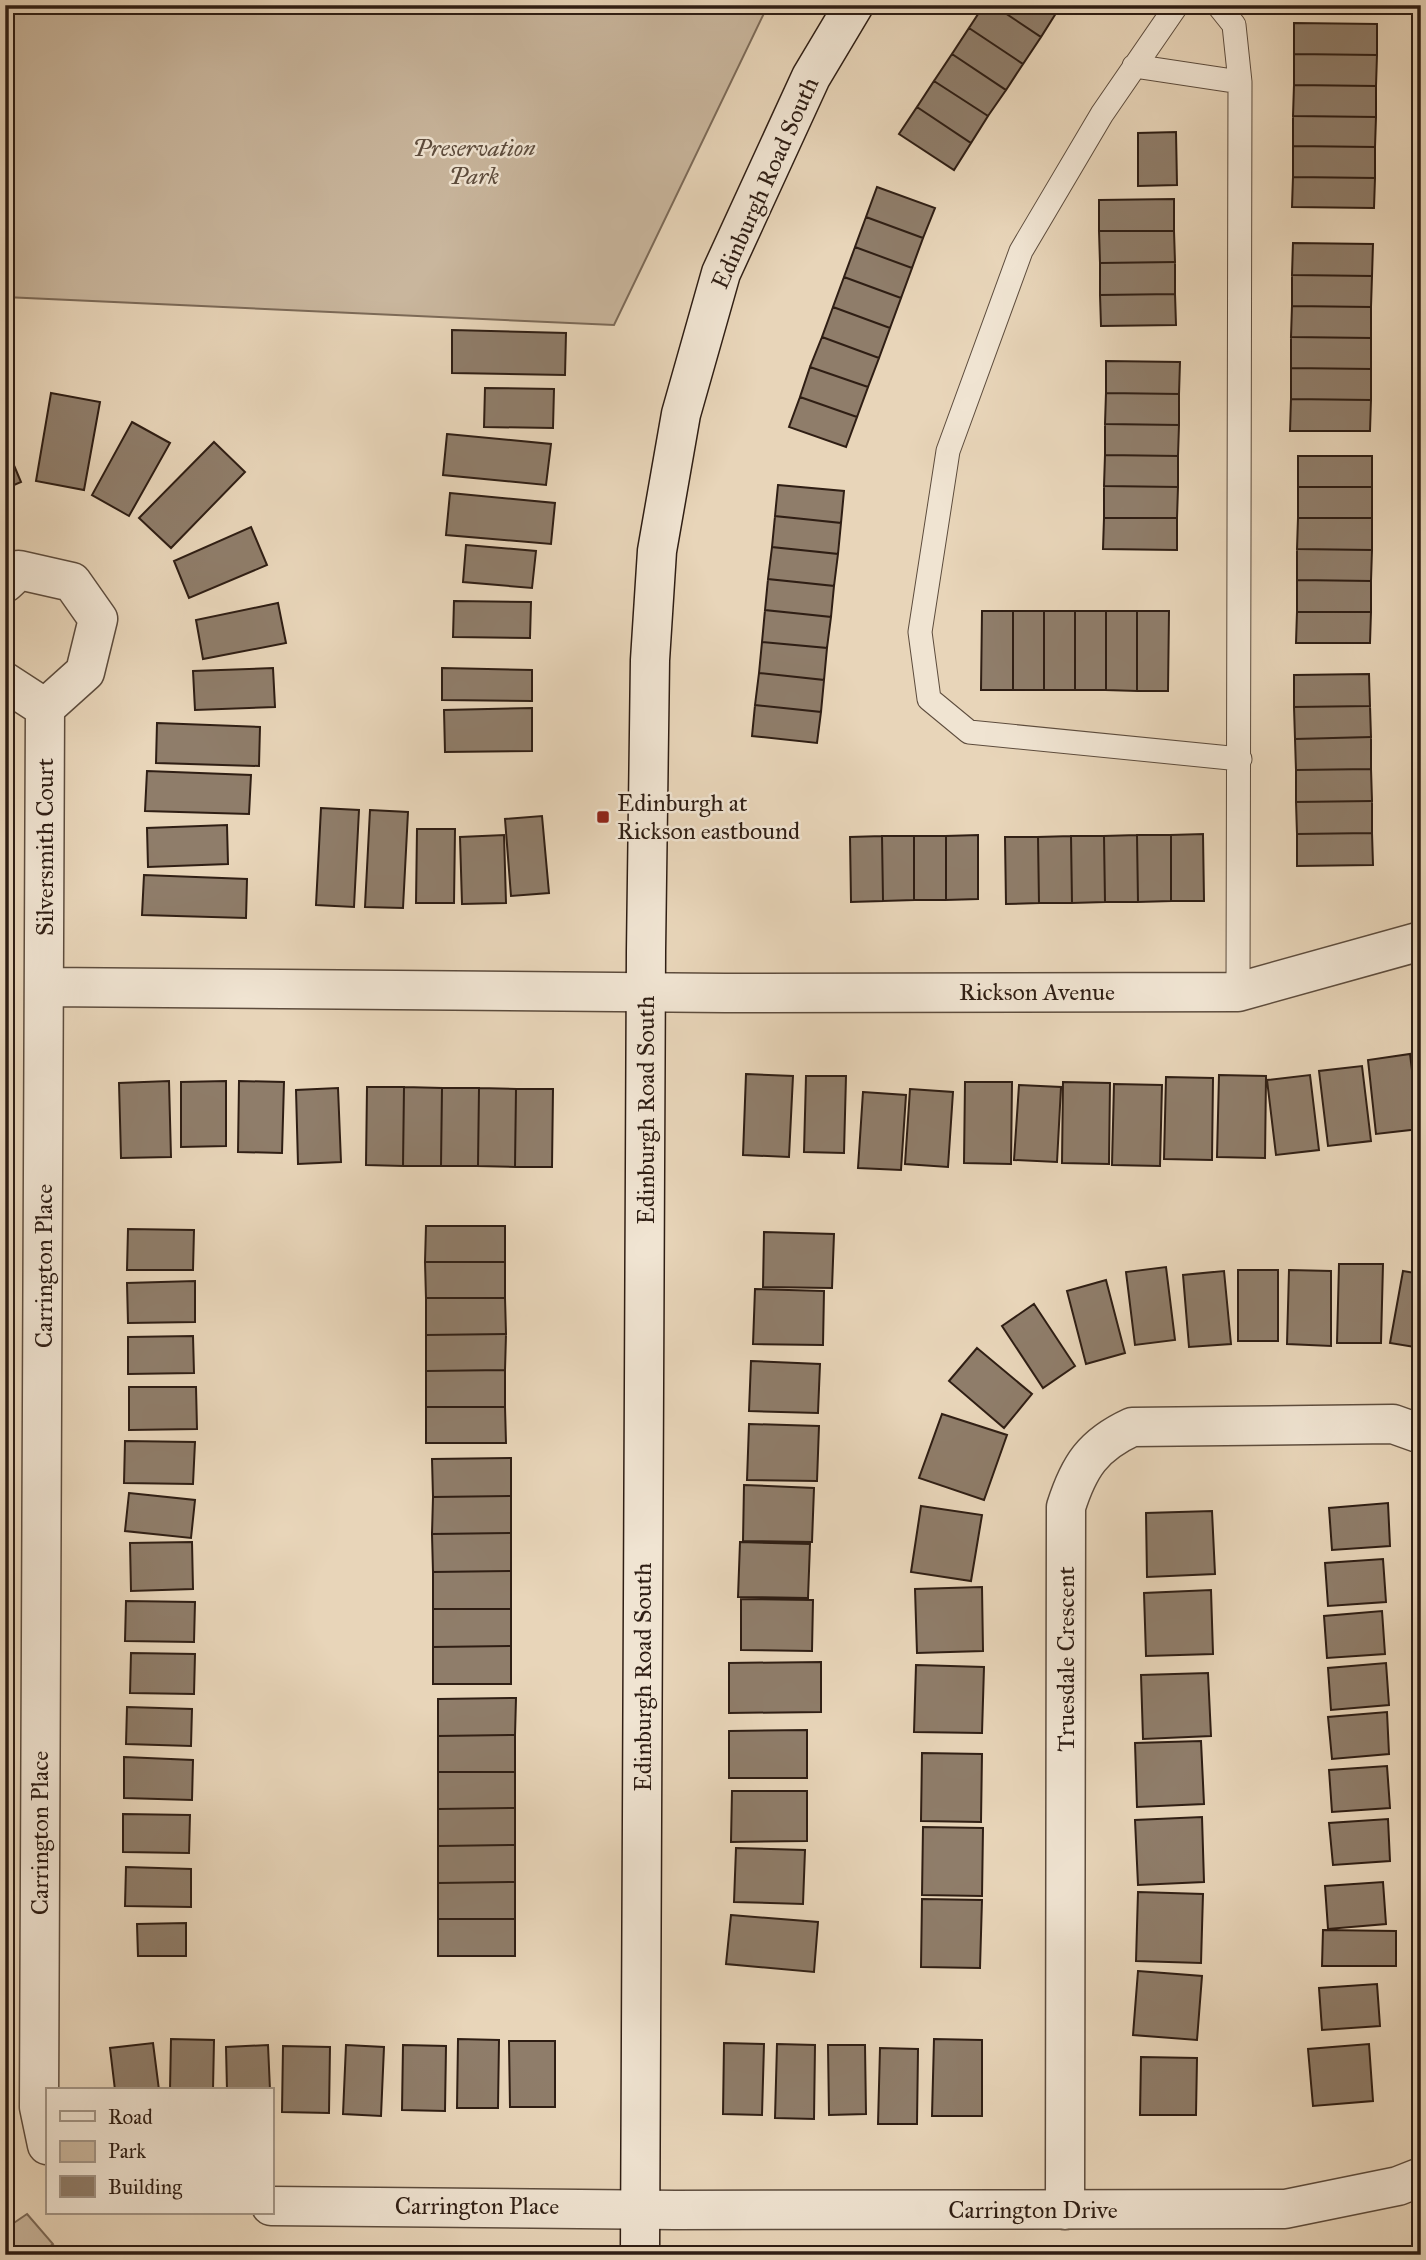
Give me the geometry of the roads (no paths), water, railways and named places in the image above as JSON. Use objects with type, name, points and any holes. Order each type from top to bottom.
[{"type":"street","name":"Edinburgh Road South","points":[[640,2255],[650,660],[657,551],[681,414],[722,272],[811,78],[854,5]]},
{"type":"street","points":[[5,583],[19,570],[72,582],[98,619],[85,672],[45,708],[5,682]]},
{"type":"street","name":"Silversmith Court","points":[[45,708],[46,987]]},
{"type":"street","name":"Rickson Avenue","points":[[647,992],[1238,992],[1421,941]]},
{"type":"street","points":[[46,987],[647,992]]},
{"type":"street","name":"Carrington Place","points":[[46,987],[38,2107],[46,2141]]},
{"type":"street","name":"Truesdale Crescent","points":[[1065,2210],[1066,1507],[1075,1479],[1089,1456],[1108,1438],[1132,1427],[1393,1424],[1421,1434]]},
{"type":"street","name":"Carrington Drive","points":[[641,2208],[1285,2209],[1398,2186],[1421,2177]]},
{"type":"street","name":"Carrington Place","points":[[273,2206],[641,2208]]},
{"type":"lane","points":[[1177,5],[1134,66],[1021,251],[948,451],[920,632],[929,699],[969,732],[1240,759]]},
{"type":"lane","points":[[1218,5],[1234,25],[1240,82],[1238,992]]},
{"type":"lane","points":[[1134,66],[1240,82]]},
{"type":"place","name":"Edinburgh at Rickson eastbound","points":[[603,817]]},
{"type":"park label","name":"Preservation Park","points":[[474,162]]}]
